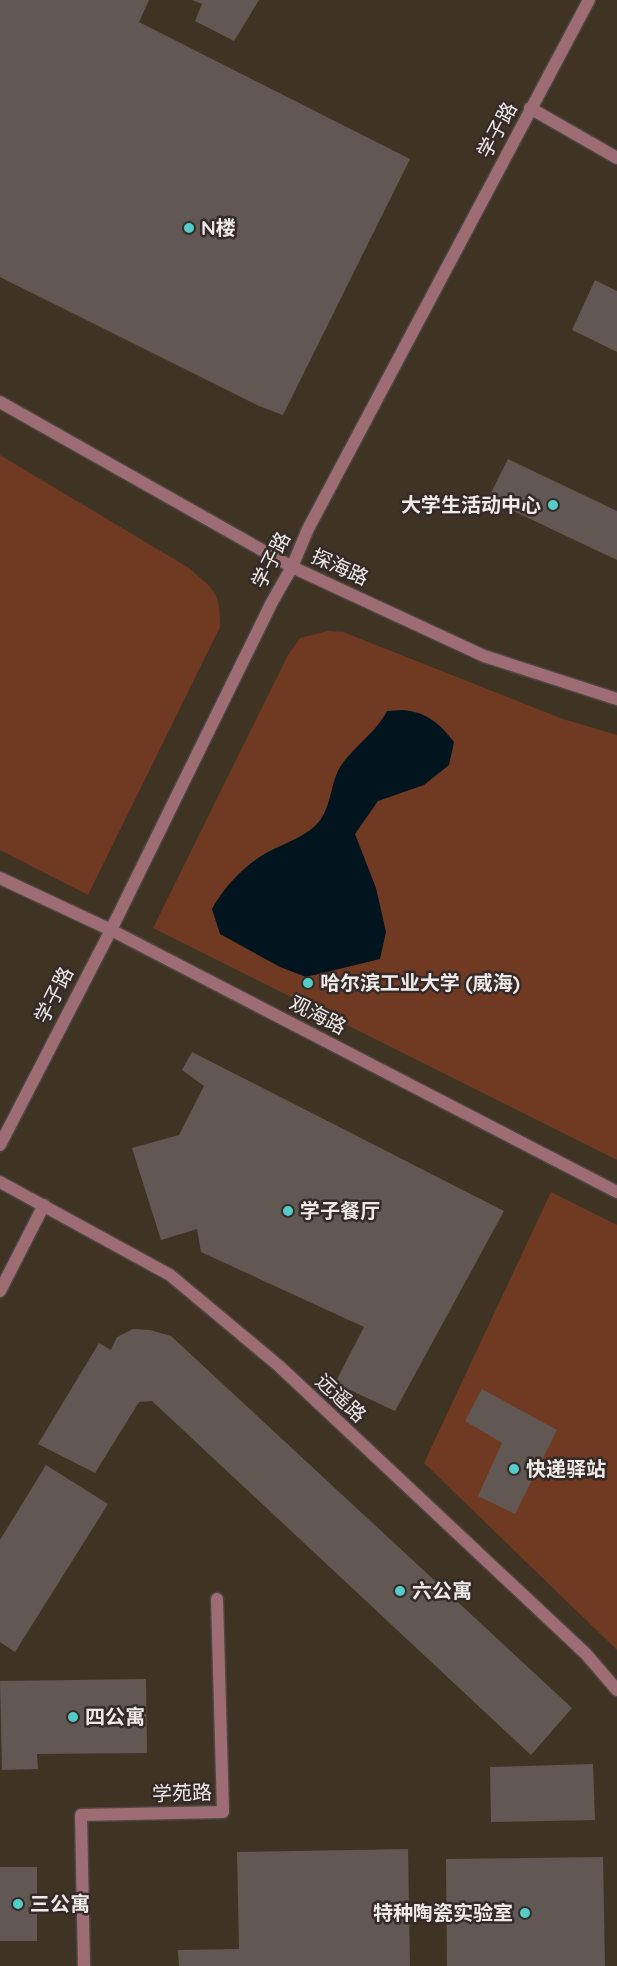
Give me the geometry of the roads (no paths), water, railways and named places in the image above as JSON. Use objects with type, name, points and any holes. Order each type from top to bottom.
[{"type":"street","name":"学子路","points":[[0,1145],[111,930],[272,602],[292,567],[308,529],[589,0]]},
{"type":"street","points":[[530,108],[617,158]]},
{"type":"street","name":"探海路","points":[[0,402],[292,567],[484,656],[617,699]]},
{"type":"street","name":"观海路","points":[[0,878],[111,930],[617,1192]]},
{"type":"street","name":"远遥路","points":[[0,1182],[170,1275],[270,1359],[586,1654],[617,1690]]},
{"type":"street","points":[[0,1291],[44,1205]]},
{"type":"street","name":"学苑路","points":[[84,1966],[81,1815],[223,1812],[217,1599]]},
{"type":"water","points":[[403,710],[426,716],[444,730],[454,742],[449,765],[424,785],[378,801],[355,834],[376,888],[386,932],[380,959],[306,977],[280,967],[220,934],[212,909],[229,885],[258,858],[303,835],[316,825],[327,807],[337,773],[346,759],[376,727],[387,711]]},
{"type":"place","name":"N楼","points":[[189,228]]},
{"type":"place","name":"大学生活动中心","points":[[553,505]]},
{"type":"place","name":"哈尔滨工业大学 (威海)","points":[[308,983]]},
{"type":"place","name":"学子餐厅","points":[[288,1211]]},
{"type":"place","name":"快递驿站","points":[[514,1469]]},
{"type":"place","name":"六公寓","points":[[400,1591]]},
{"type":"place","name":"四公寓","points":[[73,1717]]},
{"type":"place","name":"三公寓","points":[[18,1904]]},
{"type":"place","name":"特种陶瓷实验室","points":[[525,1913]]}]
